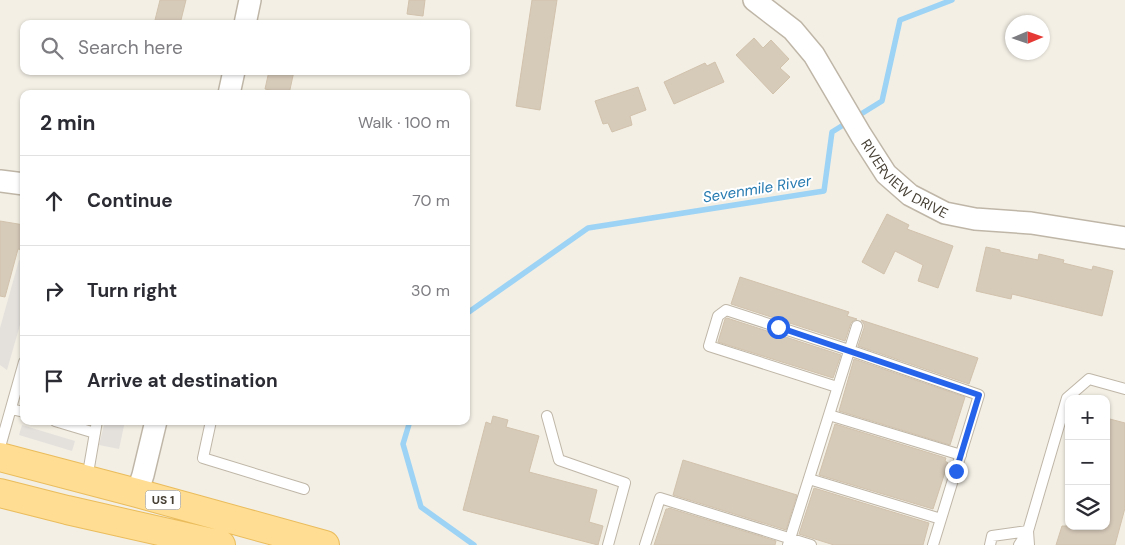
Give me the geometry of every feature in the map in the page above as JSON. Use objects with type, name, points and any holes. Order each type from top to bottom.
[{"type":"main road","name":"US 1","points":[[0,457],[325,545]]},
{"type":"main road","name":"US 1","points":[[0,493],[221,545]]},
{"type":"street","points":[[246,20],[250,0]]},
{"type":"street","name":"RIVERVIEW DRIVE","points":[[754,0],[793,30],[814,55],[886,174],[910,194],[945,213],[975,219],[1031,223],[1125,238]]},
{"type":"street","points":[[230,90],[233,75]]},
{"type":"street","points":[[0,181],[20,184]]},
{"type":"street","points":[[137,493],[144,475],[155,425]]},
{"type":"lane","points":[[837,387],[710,346],[718,316],[726,310],[979,395],[933,545]]},
{"type":"lane","points":[[789,542],[856,326]]},
{"type":"lane","points":[[0,447],[20,375]]},
{"type":"lane","points":[[1019,545],[1028,531],[1067,398],[1089,379],[1125,389]]},
{"type":"lane","points":[[10,408],[20,411]]},
{"type":"lane","points":[[829,415],[960,455]]},
{"type":"lane","points":[[547,416],[559,460],[626,483],[608,545]]},
{"type":"lane","points":[[68,425],[95,433]]},
{"type":"lane","points":[[87,480],[96,425]]},
{"type":"lane","points":[[210,425],[203,458],[304,489]]},
{"type":"lane","points":[[809,479],[941,519]]},
{"type":"lane","points":[[645,545],[660,498],[789,542],[811,545]]},
{"type":"lane","points":[[990,545],[992,536],[1028,531]]},
{"type":"lane","points":[[1028,531],[1029,545]]},
{"type":"shaded area","points":[[19,260],[20,325],[7,370],[0,365],[0,328]]},
{"type":"shaded area","points":[[22,425],[75,441],[72,451],[19,435]]},
{"type":"shaded area","points":[[104,425],[124,425],[119,449],[99,445]]},
{"type":"building","points":[[160,0],[186,0],[181,20],[155,20]]},
{"type":"building","points":[[409,0],[425,0],[423,16],[407,14]]},
{"type":"building","points":[[532,0],[557,0],[540,110],[516,106]]},
{"type":"building","points":[[754,38],[763,48],[771,40],[789,59],[780,68],[790,77],[773,94],[736,55]]},
{"type":"building","points":[[715,62],[724,82],[674,104],[664,82],[705,63],[707,66]]},
{"type":"building","points":[[268,75],[293,75],[290,90],[265,89]]},
{"type":"building","points":[[638,87],[646,110],[630,116],[632,125],[612,132],[608,123],[603,124],[595,101]]},
{"type":"building","points":[[887,214],[909,225],[907,229],[953,246],[938,288],[918,281],[923,265],[895,251],[884,274],[862,262]]},
{"type":"building","points":[[0,221],[20,224],[20,249],[18,249],[5,297],[0,296]]},
{"type":"building","points":[[986,247],[1038,260],[1039,254],[1064,260],[1063,263],[1092,270],[1093,266],[1113,271],[1102,316],[1012,294],[1011,299],[976,291]]},
{"type":"building","points":[[740,277],[849,312],[847,316],[857,319],[851,323],[845,341],[731,304]]},
{"type":"building","points":[[727,318],[841,355],[833,378],[718,342],[725,319]]},
{"type":"building","points":[[861,320],[978,358],[969,384],[858,346],[864,328]]},
{"type":"building","points":[[854,359],[965,397],[950,445],[839,411]]},
{"type":"building","points":[[493,416],[508,420],[506,427],[539,436],[529,472],[597,490],[589,522],[603,526],[598,545],[463,510],[486,422],[491,424]]},
{"type":"building","points":[[1110,419],[1125,423],[1125,508],[1115,545],[1056,545],[1062,526],[1065,526],[1065,530],[1110,530]]},
{"type":"building","points":[[835,424],[946,458],[945,461],[948,463],[933,509],[819,475]]},
{"type":"building","points":[[683,460],[797,495],[786,530],[673,495]]},
{"type":"building","points":[[814,488],[929,523],[923,545],[834,545],[799,534]]},
{"type":"building","points":[[669,508],[776,541],[775,545],[654,545],[666,509]]},
{"type":"waterway","name":"Sevenmile River","points":[[470,311],[588,228],[824,191],[832,132],[882,101],[900,20],[952,0]]},
{"type":"waterway","name":"Sevenmile River","points":[[409,425],[403,444],[421,507],[474,545]]},
{"type":"route","points":[[778,327],[979,395],[956,471]]}]
